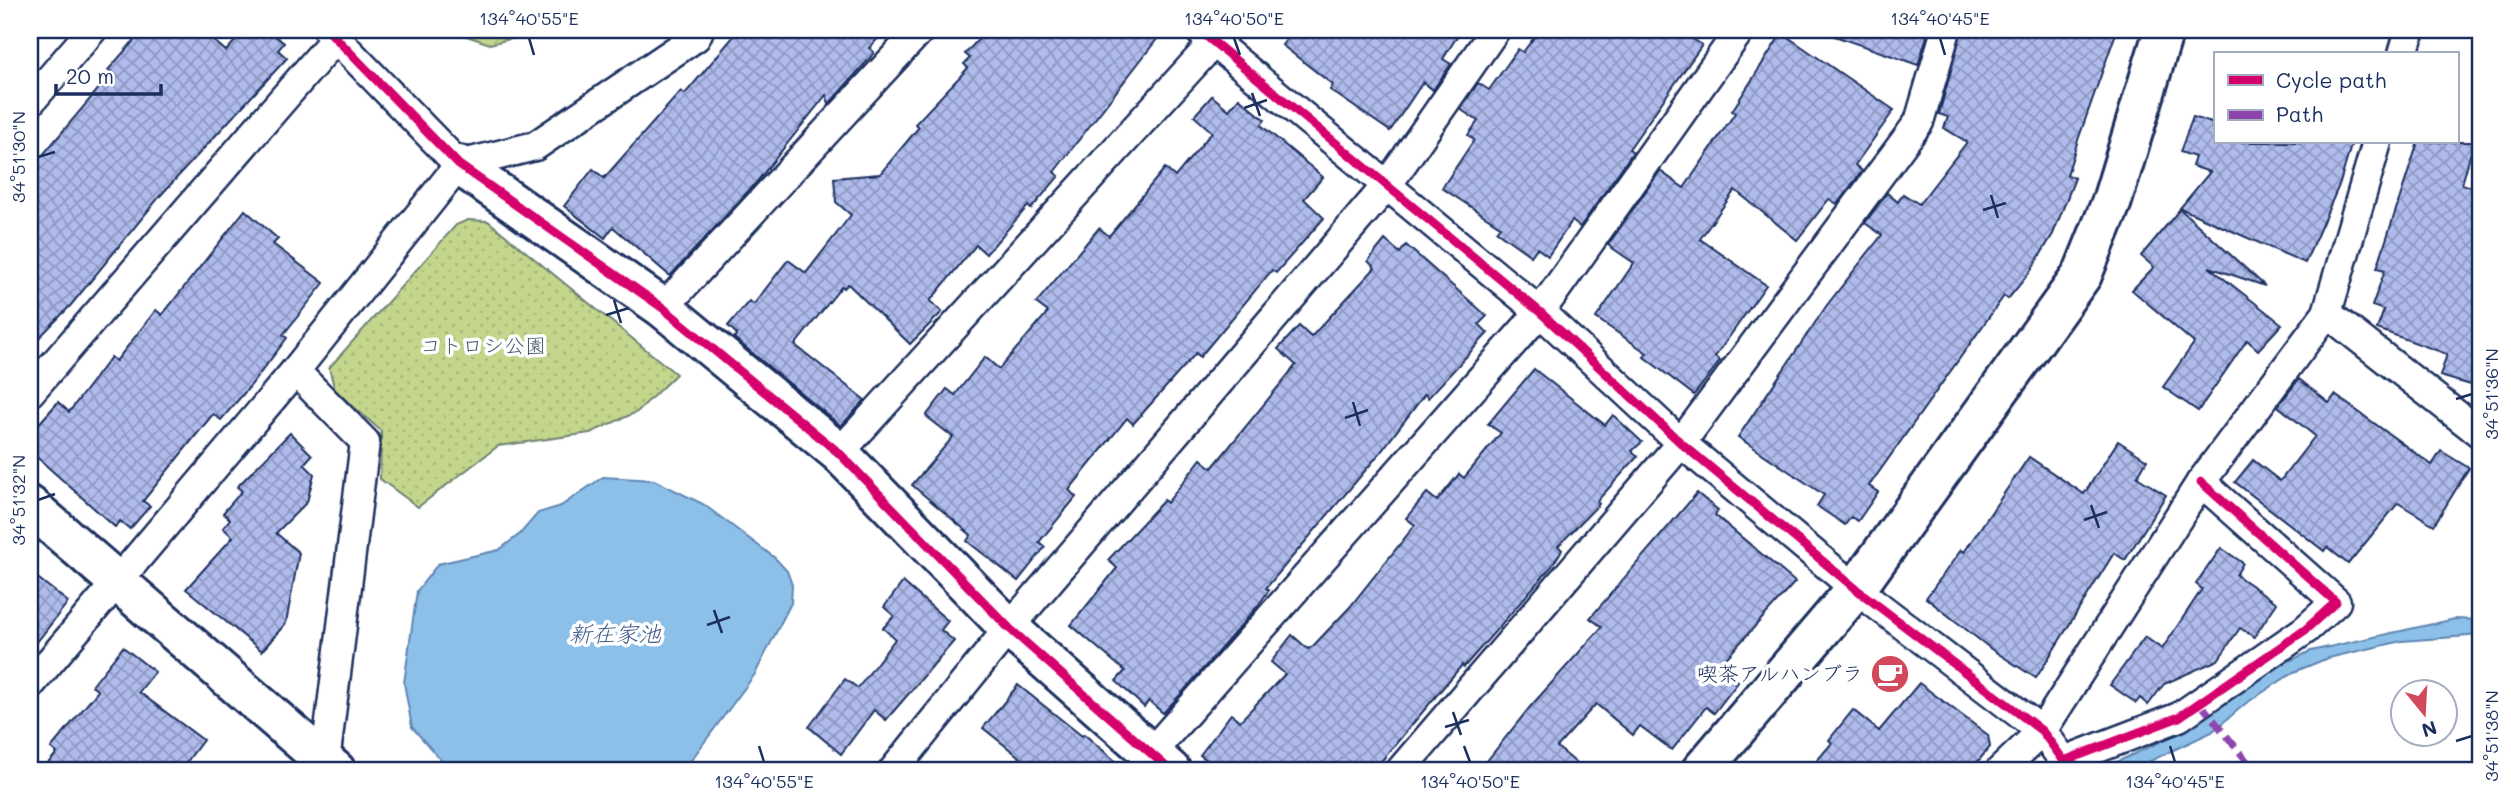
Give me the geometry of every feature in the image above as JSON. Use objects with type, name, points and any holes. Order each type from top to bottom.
[{"type":"street","points":[[30,102],[92,30]]},
{"type":"street","points":[[30,685],[295,371],[458,165],[535,146],[696,37],[699,30]]},
{"type":"street","points":[[663,308],[920,30]]},
{"type":"street","points":[[893,771],[1009,628],[1388,184],[1495,30]]},
{"type":"street","points":[[30,391],[332,34],[458,165],[663,308],[839,453],[1009,628],[1161,762],[1539,312],[1740,30]]},
{"type":"street","points":[[1400,771],[1681,443],[1919,122],[1946,30]]},
{"type":"street","points":[[1700,771],[1856,589],[2082,275],[2112,201],[2164,30]]},
{"type":"street","points":[[2404,52],[2410,30]]},
{"type":"street","points":[[839,453],[1213,34],[1539,312],[1681,443],[1856,589],[2042,731],[2064,761],[2179,717],[2305,630],[2336,602],[2201,482]]},
{"type":"street","points":[[2000,771],[2042,731],[2201,482],[2327,313],[2376,144]]},
{"type":"street","points":[[2327,313],[2481,434]]},
{"type":"street","points":[[295,371],[365,442],[331,766]]},
{"type":"street","points":[[30,506],[331,766]]},
{"type":"green space","points":[[449,30],[546,30],[490,44]]},
{"type":"green space","name":"コトロシ公園","points":[[468,220],[488,221],[676,374],[637,412],[590,433],[498,446],[418,507],[380,479],[381,431],[335,390],[329,368],[456,225]]},
{"type":"water","name":"新在家池","points":[[603,477],[654,480],[703,504],[775,558],[787,571],[792,585],[791,603],[755,674],[683,771],[450,771],[412,727],[404,683],[417,591],[438,564],[499,550],[520,534],[538,513],[561,506]]},
{"type":"water","points":[[2455,619],[2481,620],[2481,635],[2402,641],[2328,658],[2294,672],[2245,704],[2212,732],[2129,771],[2097,771],[2180,733],[2265,672],[2311,651]]},
{"type":"building","points":[[143,30],[201,30],[226,51],[245,30],[268,30],[284,43],[278,50],[287,58],[160,196],[71,305],[30,347],[30,170],[112,73],[108,70]]},
{"type":"building","points":[[739,30],[886,30],[869,48],[874,52],[870,58],[829,104],[826,95],[755,184],[670,276],[613,227],[605,238],[564,206],[593,169],[604,178],[681,91],[685,94]]},
{"type":"building","points":[[987,30],[1164,30],[1054,172],[1059,176],[1031,209],[1028,206],[986,254],[976,245],[930,301],[942,312],[910,344],[848,284],[844,288],[842,286],[795,345],[865,400],[841,426],[734,338],[737,334],[728,326],[749,301],[754,304],[788,260],[806,273],[851,215],[836,202],[834,178],[880,174],[919,127],[915,124],[968,68],[964,64],[970,58],[965,54]]},
{"type":"building","points":[[1294,30],[1461,30],[1443,59],[1451,64],[1433,90],[1423,82],[1390,131],[1330,90],[1333,85],[1282,45]]},
{"type":"building","points":[[1540,30],[1679,30],[1702,45],[1629,149],[1633,152],[1580,227],[1572,221],[1548,256],[1537,248],[1531,256],[1496,231],[1500,226],[1442,188],[1474,140],[1468,135],[1478,121],[1460,109],[1478,83],[1489,90],[1518,49],[1523,52]]},
{"type":"building","points":[[1830,30],[1929,30],[1918,65],[1829,34]]},
{"type":"building","points":[[1962,30],[2117,30],[2067,175],[2075,178],[2053,234],[2030,272],[2008,299],[2004,296],[1869,486],[1878,492],[1858,521],[1851,517],[1845,525],[1817,506],[1824,495],[1738,437],[1827,305],[1882,235],[1865,223],[1887,193],[1898,202],[1903,194],[1919,204],[1967,142],[1944,128],[1948,117],[1939,114]]},
{"type":"building","points":[[1782,33],[1894,110],[1855,165],[1862,171],[1837,204],[1829,199],[1797,240],[1735,190],[1700,239],[1766,285],[1715,357],[1720,361],[1694,395],[1644,357],[1647,353],[1596,318],[1634,263],[1608,245],[1660,171],[1684,188],[1735,113],[1732,111]]},
{"type":"building","points":[[1212,96],[1229,110],[1239,98],[1265,120],[1261,125],[1323,177],[1304,199],[1324,218],[1276,273],[1272,270],[1200,357],[1196,353],[1133,424],[1127,418],[1069,490],[1076,497],[1039,542],[1045,547],[1018,581],[967,541],[971,535],[912,485],[953,437],[926,416],[947,389],[955,395],[985,357],[999,369],[1048,312],[1036,303],[1099,228],[1109,236],[1165,168],[1175,177],[1212,132],[1194,116]]},
{"type":"building","points":[[2193,117],[2214,124],[2214,144],[2351,144],[2340,183],[2305,263],[2180,208],[2210,172],[2192,166],[2195,157],[2180,152]]},
{"type":"building","points":[[2474,142],[2462,184],[2481,190],[2481,388],[2440,376],[2447,354],[2377,329],[2384,310],[2372,306],[2385,270],[2377,268],[2417,144]]},
{"type":"building","points":[[2180,209],[2265,286],[2209,267],[2282,324],[2258,350],[2247,340],[2198,411],[2163,387],[2194,343],[2132,290],[2154,267],[2141,256]]},
{"type":"building","points":[[245,210],[278,239],[273,244],[324,283],[283,335],[287,338],[251,385],[221,420],[213,414],[143,501],[150,506],[130,529],[120,521],[115,527],[30,451],[30,434],[58,402],[69,412],[111,357],[116,361],[156,310],[162,315]]},
{"type":"building","points":[[1385,240],[1400,253],[1406,245],[1487,316],[1479,324],[1488,333],[1428,398],[1425,394],[1380,453],[1266,588],[1269,590],[1258,606],[1181,694],[1163,713],[1149,701],[1144,707],[1116,681],[1125,671],[1071,625],[1117,568],[1108,560],[1164,500],[1167,503],[1201,459],[1212,468],[1296,365],[1278,349],[1299,326],[1311,337],[1375,268],[1368,261]]},
{"type":"building","points":[[1534,369],[1605,425],[1613,415],[1642,442],[1632,451],[1638,456],[1597,501],[1599,504],[1558,546],[1562,550],[1552,566],[1464,667],[1462,665],[1373,771],[1222,771],[1200,755],[1231,714],[1240,721],[1285,674],[1271,662],[1292,635],[1308,649],[1349,608],[1415,525],[1406,518],[1427,493],[1437,501],[1459,474],[1464,478],[1501,433],[1488,424]]},
{"type":"building","points":[[2299,379],[2329,403],[2335,395],[2432,465],[2441,451],[2469,468],[2434,525],[2398,503],[2348,564],[2327,547],[2324,551],[2235,482],[2253,460],[2280,481],[2315,436],[2278,406]]},
{"type":"building","points":[[290,433],[312,455],[304,464],[314,474],[307,502],[276,533],[299,553],[286,623],[262,651],[186,589],[233,537],[223,528],[230,519],[223,513],[242,491],[237,487]]},
{"type":"building","points":[[2118,441],[2147,460],[2137,477],[2166,495],[2125,560],[2114,553],[2036,678],[1991,649],[1926,598],[1961,550],[1964,552],[2029,457],[2084,494]]},
{"type":"building","points":[[1697,493],[1718,510],[1715,515],[1795,582],[1720,665],[1739,681],[1714,713],[1706,707],[1672,750],[1640,726],[1633,735],[1596,704],[1557,747],[1586,771],[1479,771],[1530,707],[1602,627],[1590,618]]},
{"type":"building","points":[[2221,548],[2243,563],[2236,575],[2277,603],[2254,637],[2240,628],[2218,660],[2164,684],[2148,705],[2140,698],[2136,703],[2110,685],[2145,637],[2162,649],[2202,589],[2196,584]]},
{"type":"building","points":[[30,572],[68,602],[30,651]]},
{"type":"building","points":[[903,582],[948,621],[941,630],[954,641],[886,720],[874,710],[841,754],[809,727],[845,679],[858,688],[895,639],[883,628],[894,616],[884,607]]},
{"type":"building","points":[[123,647],[155,672],[139,692],[203,740],[180,771],[41,771],[57,753],[51,748],[98,691],[92,686]]},
{"type":"building","points":[[1919,683],[1988,735],[1990,747],[1970,771],[1808,771],[1832,743],[1829,740],[1853,710],[1879,731]]},
{"type":"building","points":[[1018,685],[1082,736],[1084,734],[1127,771],[1037,771],[983,728]]},
{"type":"marked path","points":[[2200,703],[2255,771]]},
{"type":"cycle path","points":[[328,30],[459,165],[663,308],[839,453],[1009,628],[1171,771]]},
{"type":"cycle path","points":[[1199,30],[1540,312],[1681,443],[1856,589],[2042,731],[2064,761],[2179,717],[2305,630],[2336,602],[2201,482]]},
{"type":"place","name":"喫茶アルハンブラ","points":[[1890,674]]}]
